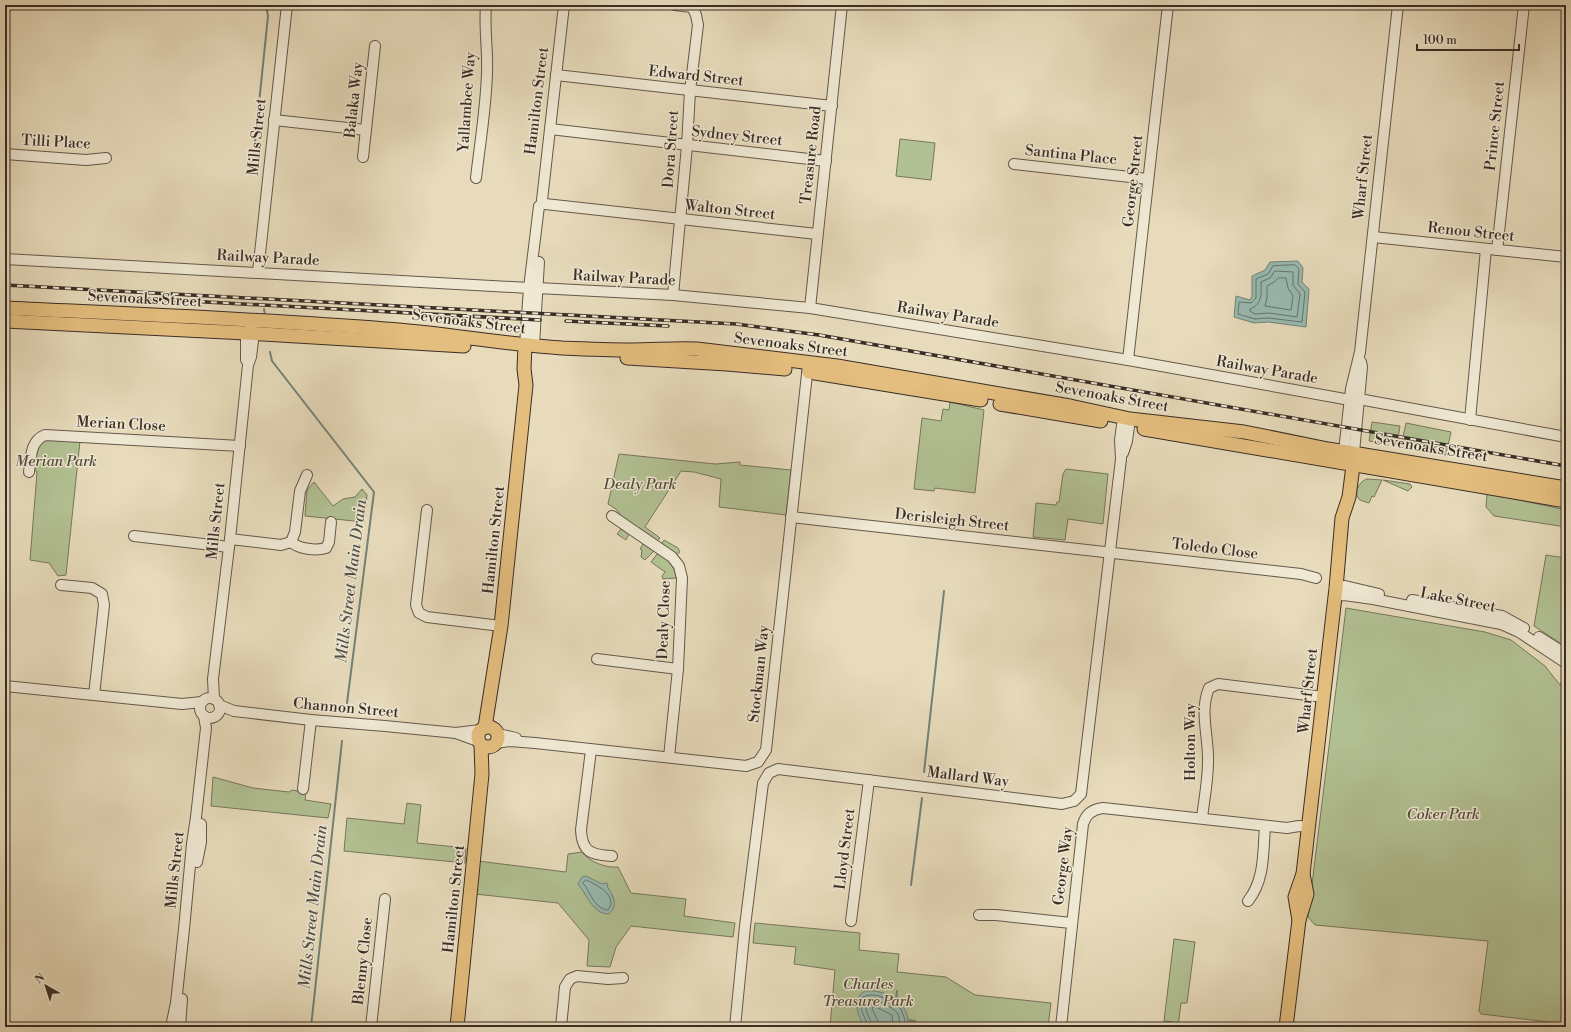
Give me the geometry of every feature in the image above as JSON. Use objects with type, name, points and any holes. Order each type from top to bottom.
[{"type":"main road","name":"Sevenoaks Street","points":[[5,308],[236,319],[432,333],[529,349]]},
{"type":"main road","name":"Sevenoaks Street","points":[[5,321],[250,332],[529,349],[698,349],[807,367],[850,368],[1070,406],[1126,422],[1224,430],[1426,476],[1566,501]]},
{"type":"main road","name":"Hamilton Street","points":[[457,1027],[482,774],[490,756],[488,737],[490,698],[501,626],[529,349]]},
{"type":"main road","name":"Sevenoaks Street","points":[[1349,458],[1566,488]]},
{"type":"main road","name":"Wharf Street","points":[[1286,1027],[1299,920],[1295,897],[1303,874],[1336,592],[1344,510],[1349,497],[1349,458]]},
{"type":"street","name":"Mills Street","points":[[258,272],[287,5]]},
{"type":"street","name":"Yallambee Way","points":[[476,178],[484,115],[487,72],[486,5]]},
{"type":"street","name":"Hamilton Street","points":[[529,349],[533,288],[564,5]]},
{"type":"street","name":"Dora Street","points":[[673,295],[681,219],[690,91],[698,25],[696,15],[692,7],[675,5]]},
{"type":"street","name":"Treasure Road","points":[[810,308],[842,5]]},
{"type":"street","name":"George Street","points":[[1128,360],[1168,5]]},
{"type":"street","name":"Wharf Street","points":[[1349,458],[1354,400],[1398,5]]},
{"type":"street","name":"Prince Street","points":[[1497,250],[1524,5]]},
{"type":"street","name":"Balaka Way","points":[[363,158],[374,46]]},
{"type":"street","name":"Edward Street","points":[[556,75],[832,106]]},
{"type":"street","points":[[274,120],[366,130]]},
{"type":"street","name":"Sydney Street","points":[[550,129],[826,161]]},
{"type":"street","name":"Tilli Place","points":[[5,154],[86,160],[106,158]]},
{"type":"street","name":"Santina Place","points":[[1014,164],[1148,179]]},
{"type":"street","name":"Walton Street","points":[[542,204],[818,234]]},
{"type":"street","name":"Renou Street","points":[[1373,237],[1566,257]]},
{"type":"street","points":[[1470,420],[1486,249]]},
{"type":"street","name":"Railway Parade","points":[[5,259],[673,295],[810,308],[1128,360],[1566,437]]},
{"type":"street","points":[[236,319],[250,332],[264,321]]},
{"type":"street","name":"Mills Street","points":[[173,1027],[172,1022],[184,929],[192,844],[206,728],[210,708],[248,365],[251,357],[250,332]]},
{"type":"street","name":"Stockman Way","points":[[488,737],[591,750],[746,766],[758,762],[766,750],[807,367]]},
{"type":"street","name":"Mallard Way","points":[[735,1027],[763,783],[769,773],[778,769],[1062,804],[1070,803],[1078,799],[1084,783],[1121,459],[1127,440],[1126,422]]},
{"type":"street","name":"Merian Close","points":[[29,472],[34,444],[39,437],[45,435],[240,446]]},
{"type":"street","points":[[291,542],[296,532],[300,491],[307,474]]},
{"type":"street","points":[[427,510],[416,605],[419,613],[427,617],[501,626]]},
{"type":"street","name":"Dealy Close","points":[[612,516],[672,557],[679,566],[682,578],[678,669],[669,757]]},
{"type":"street","name":"Derisleigh Street","points":[[791,517],[1110,552]]},
{"type":"street","points":[[134,536],[281,545],[291,542],[304,548],[320,549],[326,548],[329,542],[331,522]]},
{"type":"street","name":"Toledo Close","points":[[1110,552],[1316,578]]},
{"type":"street","points":[[61,584],[92,588],[102,594],[104,605],[94,695]]},
{"type":"street","name":"Lake Street","points":[[1336,592],[1345,586],[1389,596],[1502,616],[1566,654]]},
{"type":"street","name":"Lake Street","points":[[1336,592],[1344,595],[1373,599],[1501,624],[1519,632],[1566,663]]},
{"type":"street","points":[[597,659],[678,669]]},
{"type":"street","name":"Holton Way","points":[[1202,818],[1208,762],[1204,721],[1205,697],[1209,688],[1218,684],[1324,697]]},
{"type":"street","name":"Channon Street","points":[[5,686],[182,704],[311,720],[488,737]]},
{"type":"street","name":"Mills Street","points":[[180,1027],[196,869],[201,842],[200,830],[212,722],[210,708]]},
{"type":"street","points":[[303,789],[311,720]]},
{"type":"street","points":[[591,750],[581,830],[582,840],[585,848],[591,853],[600,856],[612,856]]},
{"type":"street","name":"Lloyd Street","points":[[851,921],[854,908],[869,780]]},
{"type":"street","name":"George Way","points":[[1061,1027],[1071,922],[1083,824],[1086,816],[1092,811],[1103,808],[1286,828],[1298,832],[1308,830]]},
{"type":"street","points":[[1248,901],[1255,890],[1260,876],[1265,826]]},
{"type":"street","name":"Blenny Close","points":[[371,1027],[385,899]]},
{"type":"street","points":[[979,915],[996,915],[1071,922]]},
{"type":"street","points":[[561,1027],[565,987],[570,979],[577,976],[608,979],[623,978]]},
{"type":"green space","points":[[900,139],[935,143],[931,180],[896,176]]},
{"type":"green space","points":[[950,402],[984,410],[975,493],[935,488],[934,491],[914,489],[922,418],[941,421],[943,409],[949,410]]},
{"type":"green space","points":[[1372,422],[1400,426],[1397,445],[1369,441]]},
{"type":"green space","points":[[1406,423],[1451,432],[1446,455],[1401,446]]},
{"type":"green space","name":"Merian Park","points":[[45,439],[80,441],[66,575],[58,576],[49,563],[30,560],[37,473],[34,467],[36,445]]},
{"type":"green space","name":"Dealy Park","points":[[619,454],[715,464],[740,462],[740,465],[791,470],[786,515],[719,507],[721,479],[694,472],[681,471],[645,527],[660,538],[656,542],[623,519],[616,509],[608,504]]},
{"type":"green space","points":[[1066,469],[1108,474],[1103,524],[1068,519],[1065,540],[1033,537],[1036,503],[1056,505],[1057,502],[1059,502],[1063,474]]},
{"type":"green space","points":[[1364,480],[1382,480],[1374,497],[1372,496],[1369,503],[1360,500],[1357,496],[1358,487]]},
{"type":"green space","points":[[1383,480],[1410,484],[1412,487],[1408,491]]},
{"type":"green space","points":[[314,482],[333,506],[343,499],[355,497],[362,489],[367,495],[364,522],[305,516],[307,490]]},
{"type":"green space","points":[[1487,493],[1566,510],[1566,527],[1494,516],[1486,507]]},
{"type":"green space","points":[[621,529],[629,534],[626,540],[617,534]]},
{"type":"green space","points":[[664,540],[678,548],[680,552],[675,556],[661,545]]},
{"type":"green space","points":[[643,544],[654,551],[645,560],[641,557],[642,550],[640,549]]},
{"type":"green space","points":[[657,554],[668,560],[674,570],[676,578],[663,579],[662,576],[665,572],[651,562]]},
{"type":"green space","points":[[1546,555],[1566,558],[1566,647],[1534,626]]},
{"type":"green space","name":"Coker Park","points":[[1346,608],[1485,632],[1511,640],[1545,666],[1560,685],[1566,672],[1566,1024],[1481,1014],[1479,1011],[1488,941],[1315,925],[1308,917]]},
{"type":"green space","points":[[213,777],[253,788],[289,792],[292,790],[306,792],[305,800],[331,804],[328,818],[211,806]]},
{"type":"green space","points":[[407,803],[421,805],[417,843],[466,848],[465,863],[344,851],[347,818],[404,824]]},
{"type":"green space","points":[[582,852],[589,859],[598,864],[618,867],[631,893],[686,899],[684,916],[735,923],[733,937],[631,926],[616,947],[610,967],[587,966],[589,940],[558,903],[475,894],[478,861],[566,872],[568,854]]},
{"type":"green space","name":"Charles Treasure Park","points":[[755,923],[860,933],[859,950],[899,954],[897,972],[946,977],[975,995],[1051,1003],[1048,1027],[830,1027],[835,970],[794,964],[796,947],[753,943]]},
{"type":"green space","points":[[1174,939],[1195,942],[1187,1003],[1181,1003],[1178,1027],[1172,1027],[1173,1022],[1164,1021]]},
{"type":"water","points":[[1298,261],[1303,268],[1302,282],[1309,289],[1306,327],[1268,322],[1254,323],[1234,317],[1236,296],[1250,300],[1252,296],[1252,276],[1265,270],[1270,262]]},
{"type":"water","points":[[586,876],[602,884],[608,884],[607,886],[614,900],[614,907],[609,914],[598,911],[590,903],[578,884],[582,877]]},
{"type":"water","points":[[865,991],[881,992],[896,999],[906,1011],[908,1027],[865,1027],[858,1013],[857,1003],[861,994]]},
{"type":"waterway","name":"Mills Street Main Drain","points":[[255,142],[268,16],[266,5]]},
{"type":"waterway","points":[[264,309],[265,315]]},
{"type":"waterway","name":"Mills Street Main Drain","points":[[270,352],[272,361],[374,492],[347,703]]},
{"type":"waterway","points":[[924,772],[944,591]]},
{"type":"waterway","name":"Mills Street Main Drain","points":[[311,1027],[342,741]]},
{"type":"waterway","points":[[911,885],[922,798]]},
{"type":"waterway","points":[[896,1000],[897,991]]},
{"type":"waterway","points":[[909,1020],[915,1021]]},
{"type":"railway","points":[[5,285],[736,324],[819,335],[1566,466]]},
{"type":"railway","points":[[115,297],[540,320]]},
{"type":"railway","points":[[566,321],[668,326]]}]
